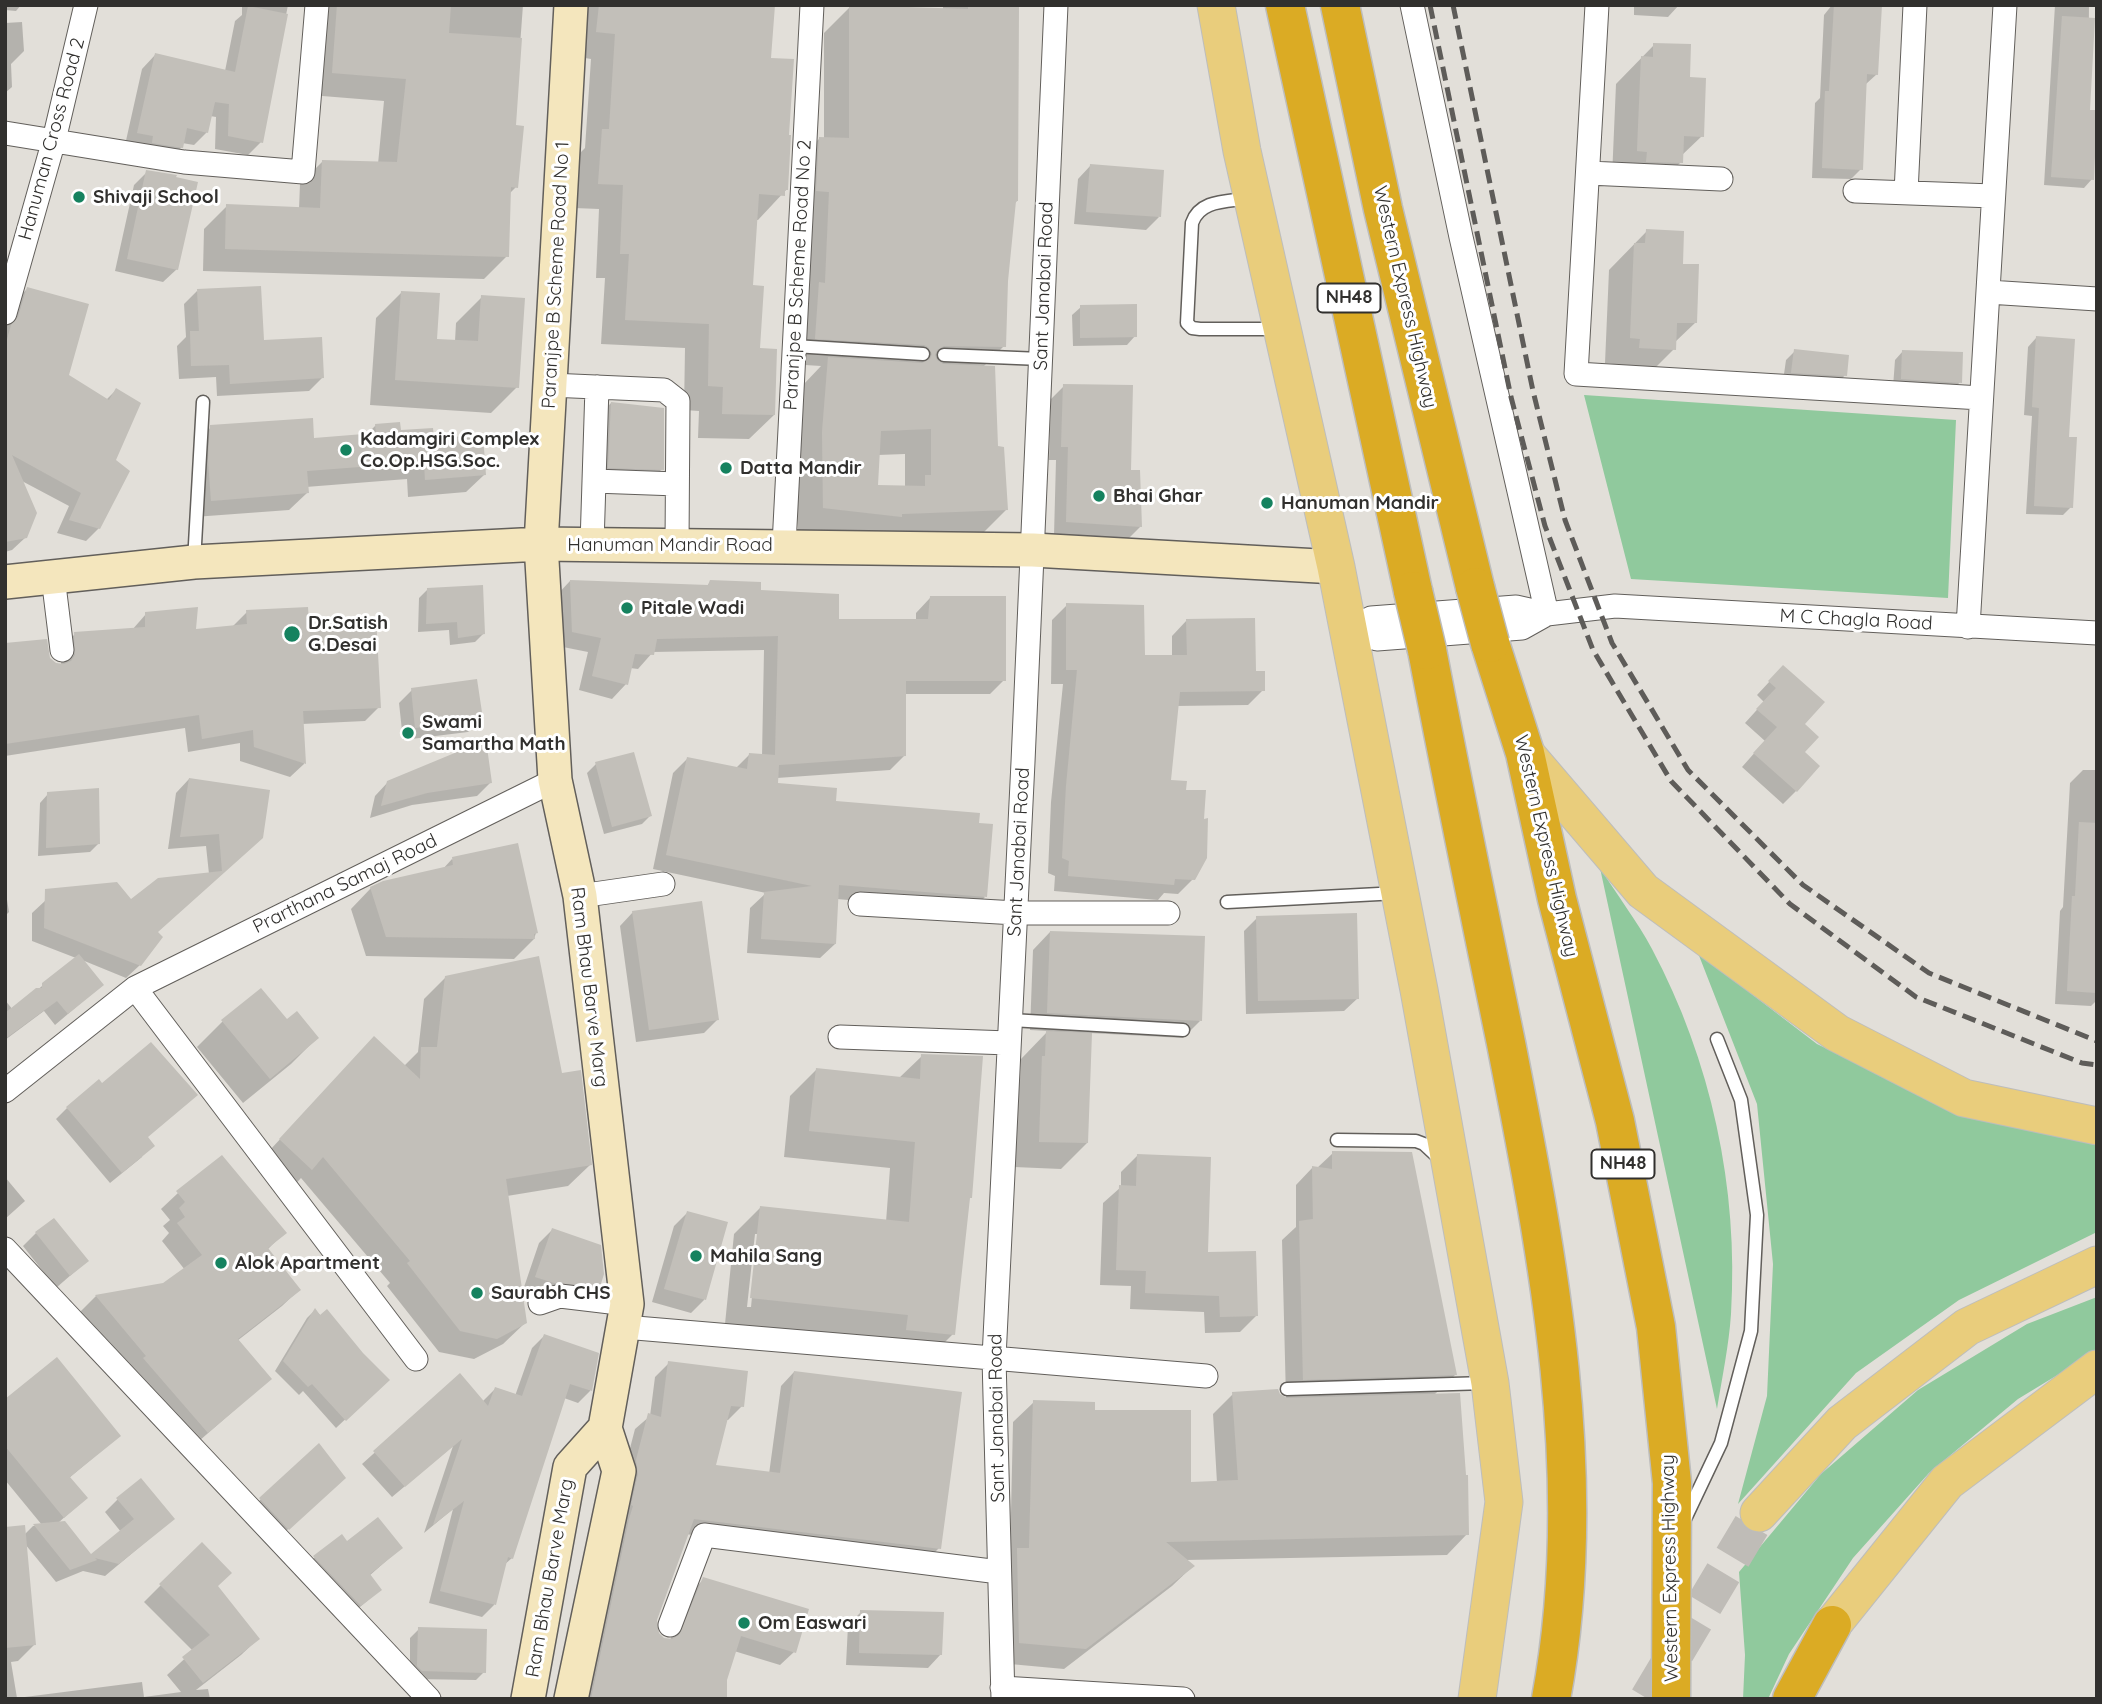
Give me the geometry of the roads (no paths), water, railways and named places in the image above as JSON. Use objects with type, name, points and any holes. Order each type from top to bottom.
[{"type":"highway","name":"NH48","points":[[1285,5],[1427,650],[1524,1136],[1557,1340],[1569,1511],[1561,1647],[1551,1699]]},
{"type":"highway","name":"Western Express Highway","points":[[1340,5],[1383,209],[1475,587],[1525,753],[1557,899],[1615,1121],[1656,1327],[1672,1483],[1671,1699]]},
{"type":"highway","points":[[1792,1699],[1832,1625]]},
{"type":"main road","points":[[1216,5],[1245,204],[1270,325],[1336,567],[1400,892],[1490,1383],[1504,1502],[1477,1699]]},
{"type":"main road","points":[[1525,753],[1643,891],[1837,1033],[1964,1098],[2097,1126]]},
{"type":"main road","points":[[1759,1513],[1842,1423],[1967,1327],[2097,1265]]},
{"type":"main road","points":[[1832,1625],[1947,1482],[2097,1369]]},
{"type":"street","name":"Hanuman Cross Road 2","points":[[5,313],[11,267],[54,140],[86,5]]},
{"type":"street","points":[[5,133],[184,162],[303,173],[317,5]]},
{"type":"street","name":"Paranjpe B Scheme Road No 1","points":[[541,544],[571,5]]},
{"type":"street","name":"Paranjpe B Scheme Road No 2","points":[[784,545],[812,5]]},
{"type":"street","name":"Sant Janabai Road","points":[[1002,1694],[994,1358],[1056,5]]},
{"type":"street","points":[[1412,5],[1461,237],[1547,614]]},
{"type":"street","points":[[1906,193],[1915,5]]},
{"type":"street","points":[[1968,627],[2005,5]]},
{"type":"street","points":[[1597,6],[1576,374],[1981,398]]},
{"type":"street","points":[[1588,173],[1721,179]]},
{"type":"street","points":[[1855,191],[1993,197]]},
{"type":"street","points":[[1988,292],[2097,299]]},
{"type":"street","points":[[550,385],[664,390],[678,401],[677,545]]},
{"type":"street","points":[[592,544],[597,387]]},
{"type":"street","points":[[594,481],[677,484]]},
{"type":"street","name":"Hanuman Mandir Road","points":[[5,582],[194,562],[541,544],[1033,550],[1336,567]]},
{"type":"street","name":"Ram Bhau Barve Marg","points":[[541,544],[555,780],[580,896],[625,1316],[605,1428],[619,1471],[571,1699]]},
{"type":"street","points":[[53,577],[62,650]]},
{"type":"street","name":"M C Chagla Road","points":[[1349,631],[1371,618],[1516,607],[1547,614],[1615,606],[2097,633]]},
{"type":"street","name":"Prarthana Samaj Road","points":[[5,1091],[135,988],[555,780]]},
{"type":"street","points":[[580,896],[663,884]]},
{"type":"street","points":[[860,904],[1016,913],[1168,913]]},
{"type":"street","points":[[135,988],[416,1359]]},
{"type":"street","points":[[840,1037],[1009,1044]]},
{"type":"street","points":[[5,1250],[429,1699]]},
{"type":"street","points":[[540,1303],[561,1296],[625,1316],[994,1358],[1206,1376]]},
{"type":"street","name":"Ram Bhau Barve Marg","points":[[528,1699],[570,1466],[605,1428]]},
{"type":"street","points":[[670,1625],[704,1535],[999,1572]]},
{"type":"street","points":[[1002,1694],[1182,1699]]},
{"type":"lane","points":[[1245,204],[1203,206],[1194,215],[1187,323],[1192,328],[1200,329],[1270,325]]},
{"type":"lane","points":[[794,346],[923,354]]},
{"type":"lane","points":[[944,355],[1041,359]]},
{"type":"lane","points":[[194,562],[203,402]]},
{"type":"lane","points":[[1227,902],[1400,892]]},
{"type":"lane","points":[[1011,1020],[1183,1030]]},
{"type":"lane","points":[[1673,1544],[1721,1443],[1751,1331],[1757,1215],[1741,1100],[1717,1039]]},
{"type":"lane","points":[[1336,1140],[1416,1141],[1424,1144],[1439,1158],[1450,1157]]},
{"type":"lane","points":[[1287,1389],[1490,1383]]},
{"type":"tunnel","points":[[1648,1699],[1759,1513]]},
{"type":"railway","points":[[1430,5],[1511,397],[1545,526],[1593,650],[1671,781],[1790,904],[1916,997],[2082,1063],[2097,1065]]},
{"type":"railway","points":[[1453,5],[1533,391],[1565,520],[1612,643],[1688,770],[1803,885],[1929,973],[2097,1041]]},
{"type":"place","name":"Shivaji School","points":[[79,197]]},
{"type":"place","name":"Kadamgiri Complex Co.Op.HSG.Soc.","points":[[346,450]]},
{"type":"place","name":"Datta Mandir","points":[[726,468]]},
{"type":"place","name":"Bhai Ghar","points":[[1099,496]]},
{"type":"place","name":"Hanuman Mandir","points":[[1267,503]]},
{"type":"place","name":"Pitale Wadi","points":[[627,608]]},
{"type":"place","name":"Dr.Satish G.Desai","points":[[292,634]]},
{"type":"place","name":"Swami Samartha Math","points":[[408,733]]},
{"type":"place","name":"Mahila Sang","points":[[696,1256]]},
{"type":"place","name":"Alok Apartment","points":[[221,1263]]},
{"type":"place","name":"Saurabh CHS","points":[[477,1293]]},
{"type":"place","name":"Om Easwari","points":[[744,1623]]}]
